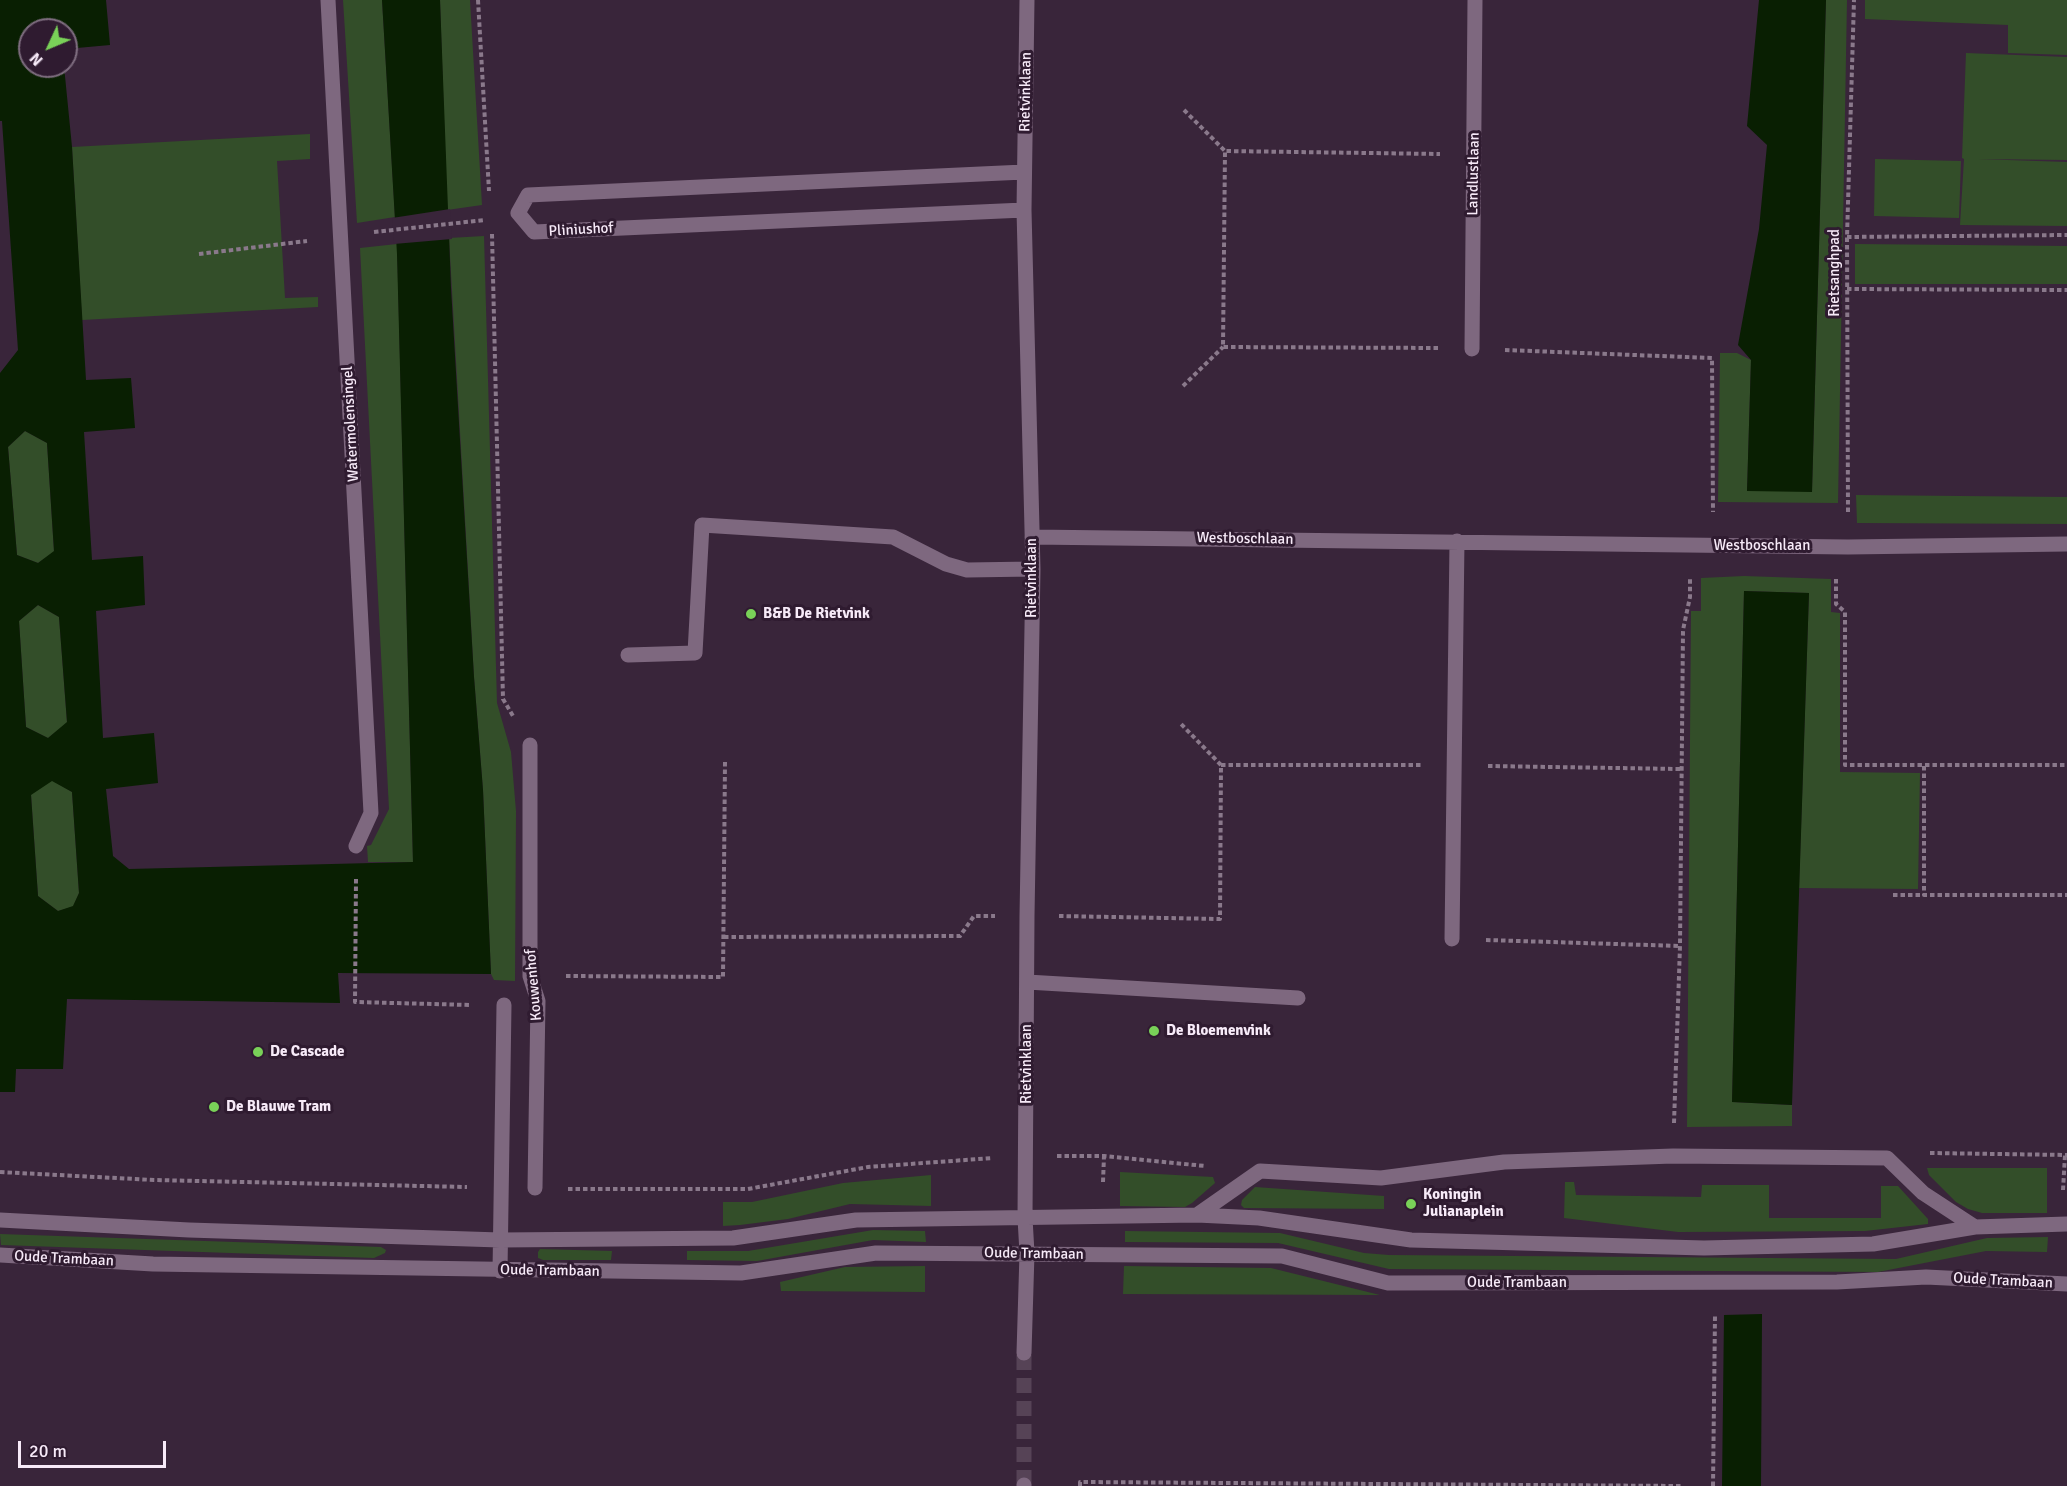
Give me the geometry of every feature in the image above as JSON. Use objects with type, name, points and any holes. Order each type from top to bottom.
[{"type":"street","name":"Watermolensingel","points":[[328,0],[371,813],[356,846]]},
{"type":"street","name":"Rietvinklaan","points":[[1024,1353],[1027,1253],[1025,1218],[1027,916],[1033,569],[1024,210],[1027,0]]},
{"type":"street","name":"Landlustlaan","points":[[1472,349],[1475,0]]},
{"type":"street","name":"Pliniushof","points":[[1024,172],[528,195],[518,213],[534,232],[1024,210]]},
{"type":"street","points":[[628,655],[695,653],[702,525],[893,537],[946,564],[967,570],[1033,569]]},
{"type":"street","name":"Westboschlaan","points":[[1032,537],[1848,547],[2067,544]]},
{"type":"street","points":[[1452,939],[1457,541]]},
{"type":"street","name":"Kouwenhof","points":[[530,745],[530,976],[538,1000],[535,1188]]},
{"type":"street","points":[[1027,982],[1298,998]]},
{"type":"street","points":[[500,1271],[504,1005]]},
{"type":"street","points":[[1197,1215],[1260,1171],[1381,1178],[1504,1162],[1673,1156],[1887,1158],[1923,1193],[1975,1227]]},
{"type":"street","name":"Oude Trambaan","points":[[0,1220],[189,1230],[500,1240],[734,1238],[856,1220],[1197,1215],[1259,1218],[1411,1240],[1704,1248],[1874,1244],[1975,1227],[2067,1224]]},
{"type":"street","name":"Oude Trambaan","points":[[0,1256],[153,1264],[741,1273],[876,1253],[1282,1256],[1388,1283],[1837,1282],[1926,1277],[2067,1284]]},
{"type":"path","points":[[478,0],[490,195]]},
{"type":"path","name":"Rietsanghpad","points":[[1848,547],[1847,237],[1854,0]]},
{"type":"path","points":[[1184,110],[1225,151]]},
{"type":"path","points":[[369,233],[483,221]]},
{"type":"path","points":[[491,230],[503,699],[530,745]]},
{"type":"path","points":[[1847,237],[2067,235]]},
{"type":"path","points":[[199,254],[341,237]]},
{"type":"path","points":[[1847,289],[2067,290]]},
{"type":"path","points":[[1183,386],[1222,347]]},
{"type":"path","points":[[1673,1156],[1680,946],[1683,630],[1690,597],[1690,545]]},
{"type":"path","points":[[1848,547],[1837,564],[1836,584],[1836,603],[1845,612],[1845,765],[2067,765]]},
{"type":"path","points":[[724,937],[960,936],[974,916],[1220,919],[1221,765],[1181,724]]},
{"type":"path","points":[[530,976],[723,977],[725,762]]},
{"type":"path","points":[[1924,766],[1924,895]]},
{"type":"path","points":[[356,846],[355,1002],[504,1005]]},
{"type":"path","points":[[1893,895],[2067,895]]},
{"type":"path","points":[[1452,939],[1680,946]]},
{"type":"path","points":[[1887,1158],[1932,1153],[2067,1155]]},
{"type":"path","points":[[535,1188],[748,1189],[868,1167],[1026,1156],[1104,1156],[1260,1171]]},
{"type":"path","points":[[0,1172],[154,1179],[502,1187]]},
{"type":"path","points":[[1713,1486],[1716,1282]]},
{"type":"path","points":[[1080,1486],[1080,1482],[1092,1482],[1683,1486]]},
{"type":"shaded area","points":[[0,0],[106,0],[110,45],[78,48],[78,18],[18,18],[18,78],[65,78],[72,147],[86,380],[131,378],[135,428],[84,432],[92,560],[143,556],[145,605],[96,611],[103,738],[154,733],[158,783],[106,789],[113,856],[129,869],[413,862],[397,254],[382,0],[440,0],[451,288],[483,790],[491,974],[338,973],[340,1003],[67,999],[63,1069],[16,1069],[15,1092],[0,1092],[0,373],[18,350],[2,121],[0,121]],"holes":[[[25,431],[47,443],[54,551],[38,563],[17,555],[8,447]],[[38,605],[59,617],[67,722],[48,738],[26,727],[19,621]],[[52,781],[72,792],[79,893],[73,906],[58,911],[38,896],[31,795]]]},
{"type":"shaded area","points":[[343,0],[382,0],[395,217],[357,223]]},
{"type":"shaded area","points":[[440,0],[470,0],[482,205],[447,210]]},
{"type":"shaded area","points":[[1759,0],[1826,0],[1812,492],[1747,491],[1751,360],[1738,345],[1759,229],[1767,145],[1747,126]]},
{"type":"shaded area","points":[[1826,0],[1847,0],[1838,503],[1718,502],[1720,353],[1737,353],[1751,360],[1747,491],[1812,491]]},
{"type":"shaded area","points":[[1865,0],[2067,0],[2067,55],[2008,53],[2008,25],[1865,19]]},
{"type":"shaded area","points":[[1966,53],[2067,57],[2067,160],[1978,159],[2067,162],[2067,226],[1960,225]]},
{"type":"shaded area","points":[[310,134],[310,159],[277,161],[285,298],[318,297],[318,307],[82,320],[72,147]]},
{"type":"shaded area","points":[[1875,159],[1961,161],[1959,218],[1874,216]]},
{"type":"shaded area","points":[[484,236],[497,703],[511,752],[516,811],[515,981],[494,980],[491,974],[483,790],[474,677],[449,238]]},
{"type":"shaded area","points":[[397,244],[413,862],[368,862],[367,846],[371,845],[389,809],[360,248]]},
{"type":"shaded area","points":[[1855,244],[2067,246],[2067,284],[1855,284]]},
{"type":"shaded area","points":[[25,431],[47,443],[54,552],[38,563],[17,555],[8,447]]},
{"type":"shaded area","points":[[1856,495],[2067,497],[2067,524],[1857,523]]},
{"type":"shaded area","points":[[1744,576],[1831,579],[1831,612],[1840,613],[1840,772],[1920,773],[1918,889],[1799,888],[1809,593],[1744,591],[1732,1102],[1792,1105],[1792,1126],[1687,1127],[1691,611],[1701,611],[1701,578]]},
{"type":"shaded area","points":[[1744,591],[1809,593],[1792,1105],[1732,1102]]},
{"type":"shaded area","points":[[38,605],[59,617],[67,723],[48,738],[26,727],[19,621]]},
{"type":"shaded area","points":[[52,780],[72,792],[79,893],[73,907],[58,911],[38,896],[31,794]]},
{"type":"shaded area","points":[[1927,1168],[2047,1168],[2047,1213],[1982,1213],[1968,1209],[1956,1202],[1929,1175]]},
{"type":"shaded area","points":[[1120,1172],[1213,1177],[1215,1183],[1185,1207],[1120,1206]]},
{"type":"shaded area","points":[[931,1175],[931,1206],[850,1204],[788,1219],[723,1226],[723,1202],[752,1202],[843,1183]]},
{"type":"shaded area","points":[[1565,1182],[1574,1182],[1576,1195],[1701,1197],[1702,1185],[1769,1185],[1769,1218],[1881,1218],[1881,1186],[1898,1186],[1928,1219],[1928,1224],[1865,1231],[1678,1232],[1564,1218]]},
{"type":"shaded area","points":[[1255,1187],[1384,1196],[1384,1209],[1244,1208],[1241,1205],[1242,1200]]},
{"type":"shaded area","points":[[873,1230],[925,1231],[926,1242],[873,1240],[757,1261],[687,1260],[687,1251],[748,1251]]},
{"type":"shaded area","points":[[1125,1231],[1280,1233],[1364,1253],[1389,1255],[1896,1259],[1987,1238],[2048,1237],[2047,1252],[1986,1251],[1878,1272],[1389,1269],[1278,1243],[1125,1242]]},
{"type":"shaded area","points":[[0,1234],[381,1247],[386,1250],[385,1253],[374,1258],[1,1245]]},
{"type":"shaded area","points":[[540,1249],[612,1251],[611,1260],[543,1260],[538,1258]]},
{"type":"shaded area","points":[[925,1266],[925,1292],[781,1291],[780,1282],[845,1267]]},
{"type":"shaded area","points":[[1124,1266],[1271,1268],[1380,1295],[1123,1294]]},
{"type":"shaded area","points":[[1762,1314],[1761,1486],[1722,1486],[1724,1315]]},
{"type":"pier","points":[[450,209],[452,239],[394,244],[392,218]]},
{"type":"tunnel","points":[[1024,1353],[1024,1485]]},
{"type":"place","name":"B&B De Rietvink","points":[[751,614]]},
{"type":"place","name":"De Bloemenvink","points":[[1154,1031]]},
{"type":"place","name":"De Cascade","points":[[258,1052]]},
{"type":"place","name":"De Blauwe Tram","points":[[214,1107]]},
{"type":"place","name":"Koningin Julianaplein","points":[[1411,1204]]}]
